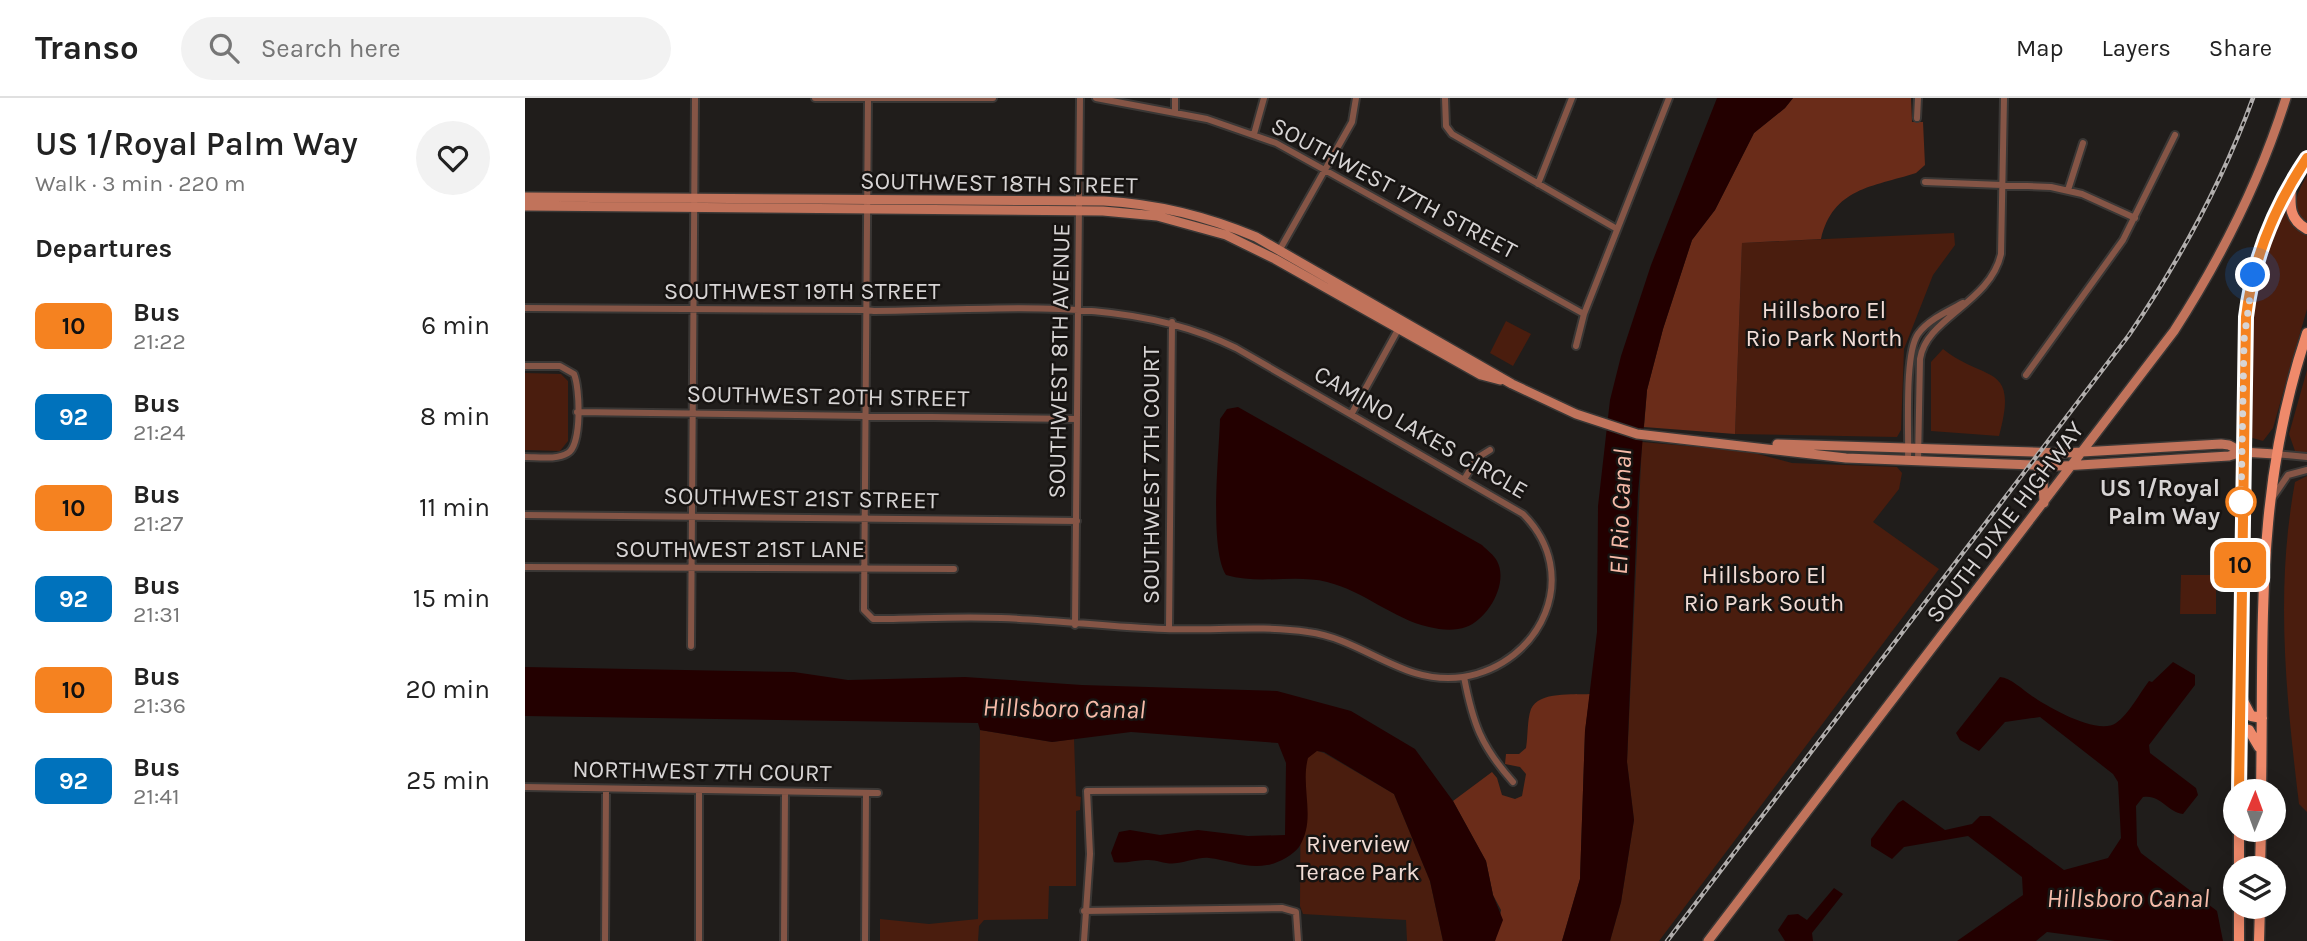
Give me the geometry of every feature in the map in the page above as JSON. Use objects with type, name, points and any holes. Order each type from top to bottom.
[{"type":"main road","name":"SOUTH DIXIE HIGHWAY","points":[[1708,941],[2154,361],[2198,295],[2234,229],[2269,151],[2286,98]]},
{"type":"main road","points":[[2239,779],[2242,452],[2248,298],[2266,234],[2291,181],[2307,158]]},
{"type":"main road","points":[[2291,181],[2291,212],[2295,221],[2307,229]]},
{"type":"main road","name":"SOUTHWEST 18TH STREET","points":[[525,197],[867,204],[1080,206],[1131,203],[1186,212],[1230,226],[1512,384],[1595,421],[1660,439],[1743,445],[2081,453],[2221,444],[2242,452]]},
{"type":"main road","name":"SOUTHWEST 18TH STREET","points":[[525,206],[695,202]]},
{"type":"main road","points":[[2261,779],[2263,569],[2268,504],[2275,454],[2291,384],[2307,333]]},
{"type":"main road","name":"SOUTHWEST 18TH STREET","points":[[1743,445],[1846,458],[2037,465],[2072,465],[2242,452]]},
{"type":"main road","points":[[2242,452],[2275,454]]},
{"type":"main road","points":[[2037,465],[2043,481],[2044,503]]},
{"type":"main road","points":[[2239,693],[2246,712],[2262,718]]},
{"type":"main road","points":[[2239,727],[2255,736],[2262,753]]},
{"type":"main road","points":[[2239,919],[2239,941]]},
{"type":"main road","points":[[2259,941],[2260,919]]},
{"type":"street","points":[[691,646],[695,98]]},
{"type":"street","points":[[815,98],[993,98]]},
{"type":"street","points":[[864,569],[868,98]]},
{"type":"street","name":"SOUTHWEST 8TH AVENUE","points":[[1076,625],[1080,98]]},
{"type":"street","name":"SOUTHWEST 17TH STREET","points":[[1096,98],[1175,112],[1254,134],[1327,168],[1584,313]]},
{"type":"street","points":[[1175,98],[1175,112]]},
{"type":"street","points":[[1254,134],[1264,98]]},
{"type":"street","points":[[1277,254],[1352,122],[1356,98]]},
{"type":"street","points":[[1445,98],[1446,126],[1452,134],[1617,229]]},
{"type":"street","points":[[1538,184],[1572,98]]},
{"type":"street","points":[[1576,346],[1584,313],[1669,98]]},
{"type":"street","points":[[1917,118],[1918,98]]},
{"type":"street","points":[[1913,449],[1920,359],[1930,335],[1986,287],[1997,269],[2001,254],[2004,98]]},
{"type":"street","points":[[2026,375],[2114,255],[2135,219],[2175,135]]},
{"type":"street","points":[[2069,190],[2083,143]]},
{"type":"street","points":[[1925,182],[2003,184],[2069,190],[2135,219]]},
{"type":"street","points":[[1913,460],[1911,350],[1924,328],[1942,314],[1971,299]]},
{"type":"street","name":"SOUTHWEST 19TH STREET","points":[[525,308],[1078,310]]},
{"type":"street","name":"CAMINO LAKES CIRCLE","points":[[864,569],[864,610],[873,619],[1000,618],[1169,629],[1306,631],[1352,644],[1411,674],[1438,678],[1464,677],[1497,666],[1526,645],[1546,612],[1552,582],[1547,552],[1530,521],[1511,504],[1236,348],[1172,322],[1121,312],[1078,310]]},
{"type":"street","points":[[1942,314],[1949,321]]},
{"type":"street","name":"SOUTHWEST 7TH COURT","points":[[1169,629],[1172,322]]},
{"type":"street","points":[[1352,413],[1401,324]]},
{"type":"street","points":[[1924,328],[1930,335]]},
{"type":"street","points":[[525,366],[559,366],[574,374],[577,412],[577,443],[572,451],[556,457],[525,457]]},
{"type":"street","name":"SOUTHWEST 20TH STREET","points":[[577,412],[1077,419]]},
{"type":"street","points":[[1465,478],[1477,458],[1490,450]]},
{"type":"street","points":[[2268,504],[2288,475],[2305,470],[2305,457],[2275,454]]},
{"type":"street","name":"SOUTHWEST 21ST STREET","points":[[525,514],[1077,521]]},
{"type":"street","name":"SOUTHWEST 21ST LANE","points":[[525,567],[954,569]]},
{"type":"street","points":[[1464,677],[1471,715],[1481,740],[1513,782]]},
{"type":"street","name":"NORTHWEST 7TH COURT","points":[[525,787],[877,793]]},
{"type":"street","points":[[605,941],[606,789]]},
{"type":"street","points":[[699,790],[699,941]]},
{"type":"street","points":[[1084,941],[1090,853],[1087,791],[1264,790]]},
{"type":"street","points":[[784,941],[785,792]]},
{"type":"street","points":[[865,941],[866,793]]},
{"type":"street","points":[[1084,911],[1282,908],[1296,912],[1299,941]]},
{"type":"green space","points":[[2307,176],[2307,225],[2298,214],[2296,202]]},
{"type":"green space","points":[[2287,211],[2297,228],[2307,234],[2307,309],[2273,428],[2263,441],[2249,437],[2253,318],[2264,256],[2274,230]]},
{"type":"green space","name":"Hillsboro El Rio Park North","points":[[1954,233],[1955,245],[1933,275],[1904,349],[1901,430],[1897,437],[1735,434],[1742,243]]},
{"type":"green space","points":[[1506,321],[1531,334],[1513,366],[1490,353]]},
{"type":"green space","points":[[1943,349],[1995,377],[2001,385],[2005,396],[1999,436],[1931,431],[1931,362]]},
{"type":"green space","points":[[2307,370],[2307,454],[2295,451],[2289,434]]},
{"type":"green space","points":[[525,373],[561,374],[568,381],[568,441],[560,451],[525,450]]},
{"type":"green space","name":"Hillsboro El Rio Park South","points":[[1642,442],[1746,451],[1792,463],[1897,467],[1902,473],[1899,489],[1873,522],[1939,569],[1659,941],[1610,941],[1621,902],[1634,820],[1627,762]]},
{"type":"green space","points":[[2307,476],[2307,812],[2299,804],[2294,764],[2284,603],[2285,563],[2295,482]]},
{"type":"green space","points":[[2181,575],[2216,575],[2216,614],[2180,614]]},
{"type":"green space","points":[[980,730],[1052,742],[1074,739],[1076,796],[1081,797],[1080,810],[1076,811],[1076,886],[1049,886],[1048,919],[984,920],[979,926],[978,941],[880,941],[880,919],[929,924],[978,919]]},
{"type":"green space","name":"Riverview Terace Park","points":[[1301,746],[1324,753],[1394,794],[1430,881],[1443,941],[1407,941],[1406,920],[1303,914],[1300,906]]},
{"type":"shaded area","points":[[1793,98],[1911,98],[1912,122],[1923,122],[1925,165],[1916,173],[1856,192],[1845,199],[1827,222],[1821,239],[1742,243],[1735,434],[1644,427],[1647,390],[1663,329],[1692,240],[1715,210],[1754,133]]},
{"type":"shaded area","points":[[1566,694],[1590,694],[1585,731],[1580,879],[1562,941],[1495,941],[1501,910],[1493,895],[1486,861],[1453,801],[1492,772],[1497,778],[1502,795],[1515,799],[1522,796],[1526,774],[1520,767],[1505,764],[1506,754],[1519,754],[1526,748],[1529,718],[1535,703],[1541,699]]},
{"type":"water","name":"El Rio Canal","points":[[1717,98],[1793,98],[1754,133],[1715,210],[1692,240],[1663,329],[1647,390],[1638,493],[1627,762],[1634,820],[1621,902],[1610,941],[1562,941],[1580,879],[1585,731],[1597,632],[1598,506],[1610,400],[1621,356],[1651,265]]},
{"type":"water","points":[[1238,407],[1482,545],[1496,559],[1500,570],[1498,589],[1489,608],[1466,627],[1438,629],[1403,618],[1341,586],[1327,582],[1251,579],[1226,575],[1221,562],[1216,523],[1220,419],[1227,409]]},
{"type":"water","points":[[2173,662],[2195,675],[2195,685],[2149,745],[2150,753],[2196,788],[2198,795],[2183,814],[2177,813],[2155,798],[2143,797],[2136,806],[2137,845],[2141,853],[2217,911],[2223,941],[2115,941],[2047,932],[2036,941],[1957,941],[2023,895],[2022,877],[1968,836],[1904,847],[1892,859],[1871,846],[1871,839],[1903,800],[1945,830],[1972,824],[1980,816],[1990,816],[2064,870],[2108,858],[2121,838],[2118,782],[2113,774],[2040,717],[2005,722],[1979,751],[1960,740],[1956,733],[2000,677],[2013,682],[2039,701],[2073,719],[2108,726],[2121,719],[2149,681],[2152,682]]},
{"type":"water","name":"Hillsboro Canal","points":[[525,667],[794,672],[848,680],[965,677],[1082,685],[1277,691],[1351,711],[1415,749],[1453,801],[1486,861],[1493,895],[1503,920],[1495,941],[1443,941],[1430,881],[1394,794],[1324,752],[1317,751],[1308,758],[1307,826],[1299,847],[1285,859],[1260,866],[1205,858],[1173,863],[1150,860],[1114,862],[1111,853],[1119,832],[1130,830],[1160,835],[1198,830],[1248,836],[1285,835],[1286,763],[1278,743],[1131,732],[1052,742],[980,730],[978,723],[525,716]]},
{"type":"water","points":[[1834,888],[1843,894],[1812,933],[1813,941],[1785,941],[1778,930],[1788,915],[1798,914],[1807,920]]},
{"type":"railway","points":[[1667,941],[2129,335],[2199,220],[2228,160],[2253,98]]},
{"type":"bus line","name":"10","points":[[2239,779],[2244,340],[2248,298],[2273,216],[2291,181],[2307,158]]},
{"type":"place","name":"US 1/Royal Palm Way","points":[[2241,502]]},
{"type":"route","points":[[2241,502],[2244,340],[2253,275]]}]
